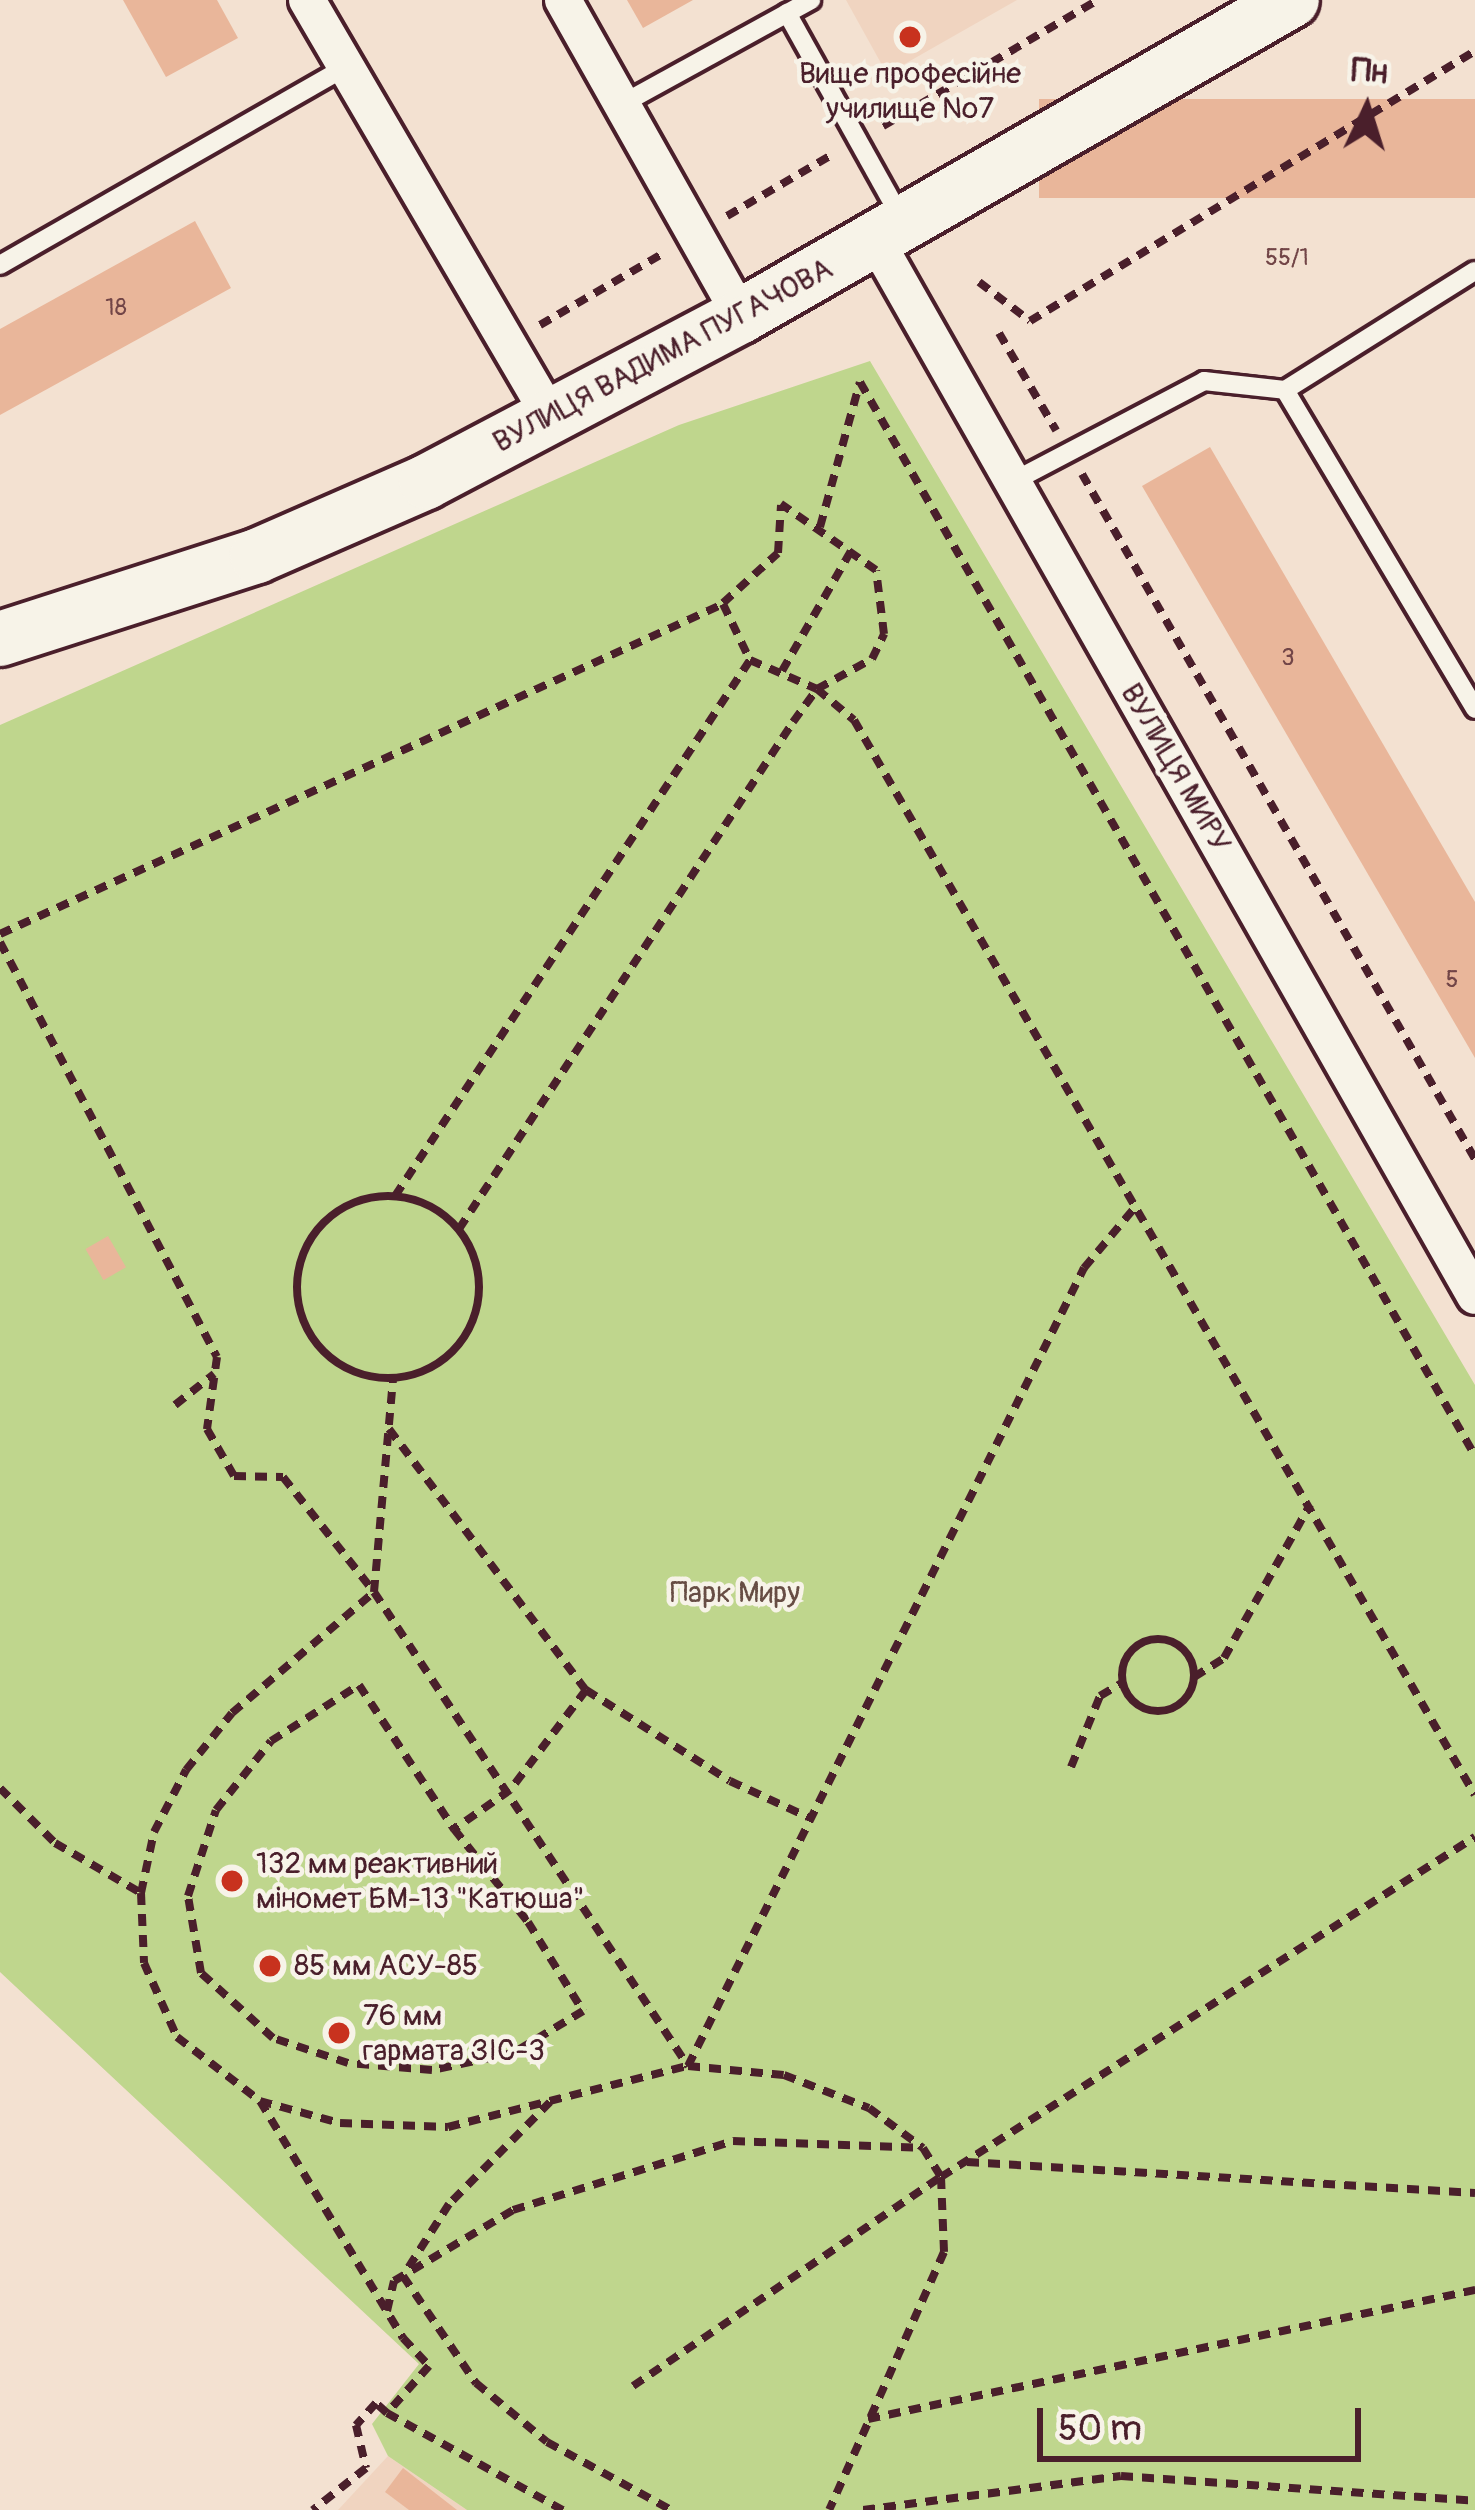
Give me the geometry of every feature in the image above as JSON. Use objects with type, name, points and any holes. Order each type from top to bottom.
[{"type":"street","points":[[307,0],[552,419]]},
{"type":"street","points":[[563,0],[741,316]]},
{"type":"street","name":"ВУЛИЦЯ ВАДИМА ПУГАЧОВА","points":[[0,639],[257,556],[552,419],[890,233],[1292,0]]},
{"type":"street","name":"ВУЛИЦЯ МИРУ","points":[[890,233],[1012,482],[1475,1295]]},
{"type":"lane","points":[[622,104],[811,0]]},
{"type":"lane","points":[[788,13],[857,140],[890,233]]},
{"type":"lane","points":[[0,266],[348,66]]},
{"type":"lane","points":[[1012,482],[1204,381],[1285,390],[1475,271]]},
{"type":"lane","points":[[1285,390],[1475,709]]},
{"type":"path","points":[[508,344],[1099,0]]},
{"type":"path","points":[[979,282],[1030,321],[1475,51]]},
{"type":"path","points":[[1000,333],[1475,1160]]},
{"type":"path","points":[[820,526],[860,382],[1475,1456]]},
{"type":"path","points":[[459,1229],[817,689],[872,659],[884,634],[876,570],[820,526],[781,503],[778,553],[723,604],[0,938],[217,1357],[207,1429],[234,1476],[283,1477],[374,1592],[510,1790],[688,2066]]},
{"type":"path","points":[[782,671],[851,551]]},
{"type":"path","points":[[723,604],[750,660],[817,689],[854,720],[1475,1796]]},
{"type":"path","points":[[395,1196],[750,660]]},
{"type":"path","points":[[395,1196],[430,1206],[459,1229],[480,1288],[469,1332],[432,1368],[393,1379],[340,1366],[312,1339],[297,1276],[312,1238],[340,1210],[395,1196]]},
{"type":"path","points":[[688,2066],[1084,1268],[1136,1206]]},
{"type":"path","points":[[175,1406],[215,1373]]},
{"type":"path","points":[[387,2413],[429,2366],[387,2311],[260,2102],[177,2037],[144,1963],[141,1893],[154,1832],[197,1756],[232,1713],[374,1592],[393,1379]]},
{"type":"path","points":[[389,1429],[586,1690],[730,1781],[808,1817]]},
{"type":"path","points":[[1123,1682],[1139,1706],[1153,1711],[1182,1702],[1194,1676],[1225,1658],[1310,1505]]},
{"type":"path","points":[[1071,1767],[1100,1696],[1123,1682],[1130,1652],[1156,1639],[1185,1651],[1194,1676]]},
{"type":"path","points":[[358,1685],[454,1829],[528,1922],[583,2011],[513,2053],[431,2070],[348,2063],[273,2038],[201,1973],[188,1896],[216,1810],[271,1741],[358,1685]]},
{"type":"path","points":[[454,1829],[510,1790],[586,1690]]},
{"type":"path","points":[[0,1788],[55,1843],[141,1893]]},
{"type":"path","points":[[633,2386],[941,2176],[1475,1837]]},
{"type":"path","points":[[260,2102],[340,2123],[448,2127],[688,2066],[784,2075],[869,2108],[923,2148],[941,2176],[944,2252],[916,2329],[867,2420],[829,2510]]},
{"type":"path","points":[[387,2311],[403,2276],[449,2204],[550,2102]]},
{"type":"path","points":[[403,2276],[512,2210],[733,2141],[923,2148]]},
{"type":"path","points":[[964,2162],[1475,2193]]},
{"type":"path","points":[[403,2276],[476,2383],[547,2442],[671,2510]]},
{"type":"path","points":[[867,2420],[1475,2290]]},
{"type":"path","points":[[313,2510],[366,2468],[356,2425],[376,2403],[562,2510]]},
{"type":"path","points":[[863,2510],[1121,2476],[1475,2501]]},
{"type":"shaded area","name":"Вище професійне училище №7","points":[[846,0],[1017,0],[887,74]]},
{"type":"shaded area","points":[[388,2456],[467,2510],[338,2510]]},
{"type":"green space","name":"Парк Миру","points":[[870,361],[1475,1385],[1475,2510],[467,2510],[388,2456],[372,2424],[419,2364],[0,1972],[0,725],[679,425]]},
{"type":"building","points":[[123,0],[217,0],[238,38],[166,77]]},
{"type":"building","points":[[627,0],[693,0],[643,28]]},
{"type":"building","points":[[1039,99],[1475,99],[1475,198],[1039,198]]},
{"type":"building","points":[[195,221],[231,288],[0,415],[0,329]]},
{"type":"building","points":[[1210,447],[1475,902],[1475,1058],[1142,486]]},
{"type":"building","points":[[108,1236],[126,1267],[103,1280],[85,1249]]},
{"type":"building","points":[[403,2468],[457,2510],[409,2510],[385,2492]]},
{"type":"place","name":"Вище професійне училище №7","points":[[910,37]]},
{"type":"place","name":"132 мм реактивний міномет БМ-13 \"Катюша\"","points":[[232,1881]]},
{"type":"place","name":"85 мм АСУ-85","points":[[270,1966]]},
{"type":"place","name":"76 мм гармата ЗІС-3","points":[[339,2033]]}]
